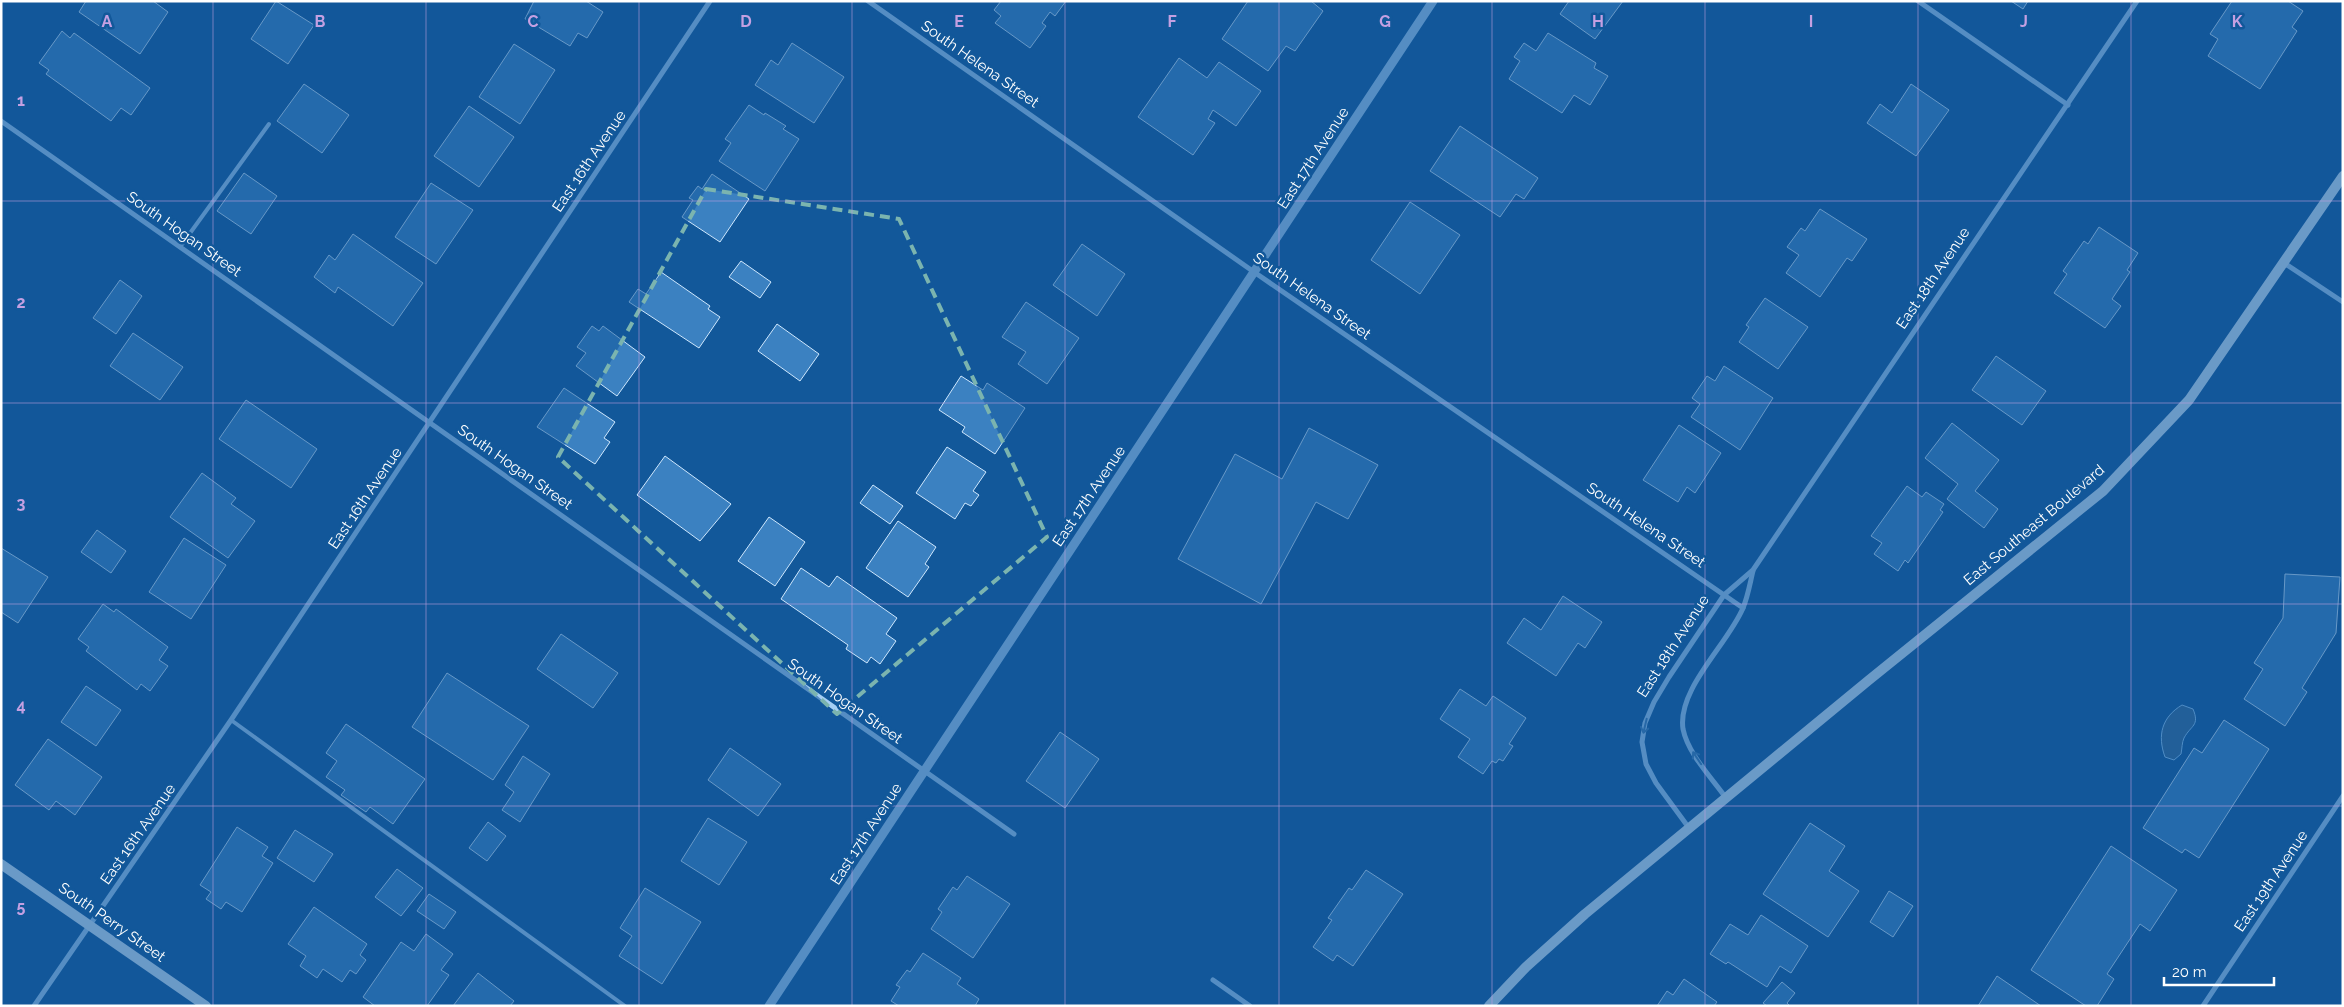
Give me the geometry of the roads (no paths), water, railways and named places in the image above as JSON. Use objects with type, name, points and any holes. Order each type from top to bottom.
[{"type":"main road","name":"East Southeast Boulevard","points":[[1726,798],[2103,491],[2189,400],[2343,176]]},
{"type":"main road","points":[[1489,1006],[1526,967],[1726,798]]},
{"type":"main road","name":"South Perry Street","points":[[1,864],[206,1006]]},
{"type":"street","name":"East 16th Avenue","points":[[34,1006],[231,720],[710,1]]},
{"type":"street","name":"South Helena Street","points":[[868,1],[1254,272],[1743,608]]},
{"type":"street","name":"East 17th Avenue","points":[[769,1006],[1433,1]]},
{"type":"street","points":[[1918,1],[2068,104]]},
{"type":"street","name":"East 18th Avenue","points":[[1689,828],[1656,783],[1646,764],[1642,742],[1645,723],[1654,702],[1724,595],[1753,570],[2137,1]]},
{"type":"street","name":"South Hogan Street","points":[[1,121],[1014,834]]},
{"type":"street","points":[[2284,263],[2343,302]]},
{"type":"street","name":"East 18th Avenue","points":[[1726,798],[1694,753],[1684,730],[1683,712],[1690,693],[1743,608],[1753,570]]},
{"type":"street","name":"East 19th Avenue","points":[[2203,1006],[2343,796]]},
{"type":"street","points":[[1213,980],[1250,1006]]},
{"type":"lane","points":[[180,247],[269,124]]},
{"type":"lane","points":[[231,720],[625,1006]]},
{"type":"water","points":[[2182,705],[2193,709],[2196,719],[2194,725],[2184,738],[2181,754],[2174,760],[2165,757],[2161,741],[2163,727],[2170,715]]}]
